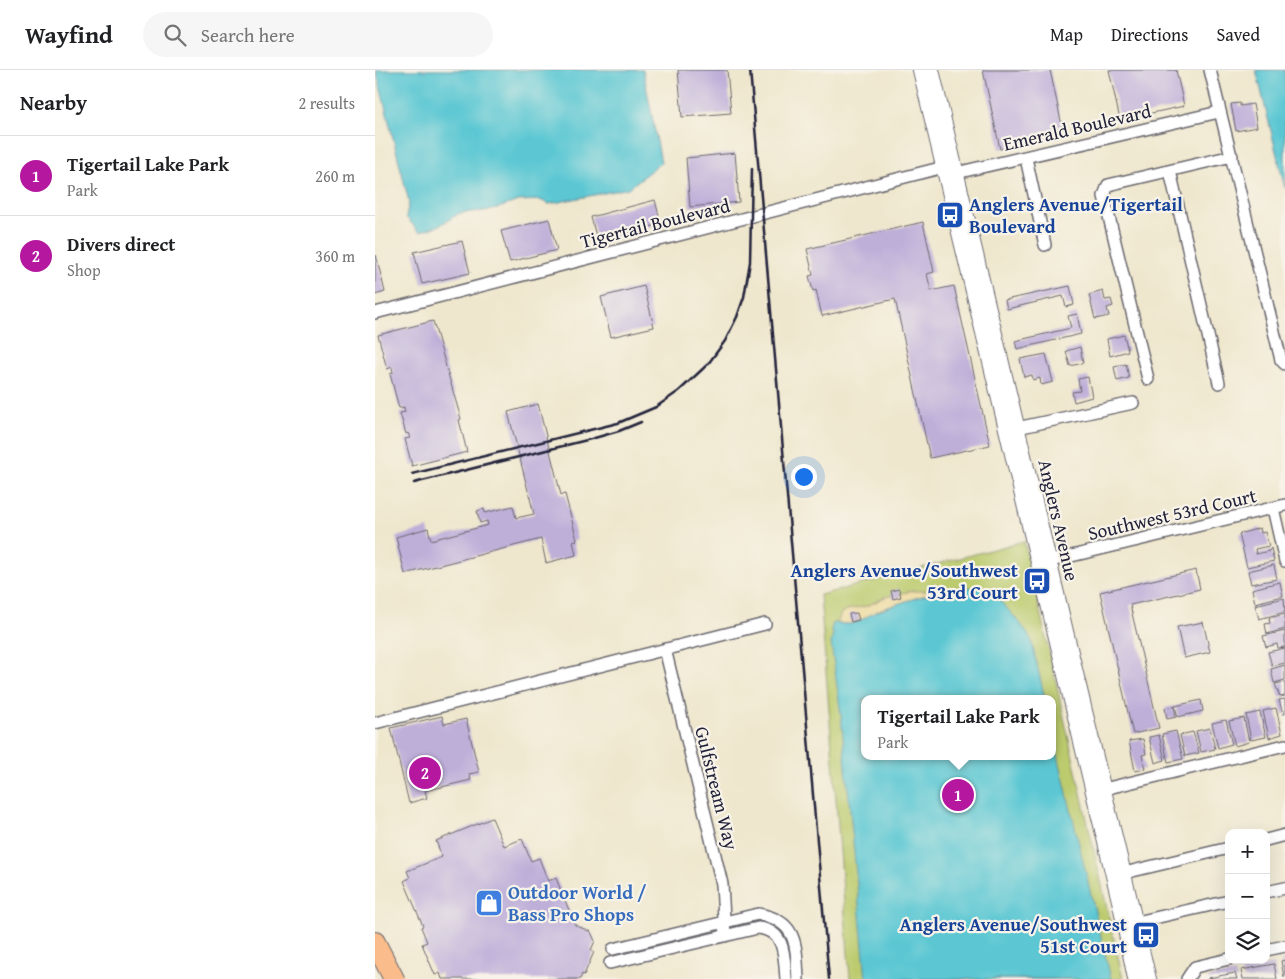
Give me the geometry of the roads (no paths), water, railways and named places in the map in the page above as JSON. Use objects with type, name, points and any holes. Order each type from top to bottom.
[{"type":"highway","points":[[375,942],[394,979]]},
{"type":"street","name":"Anglers Avenue","points":[[920,70],[950,170],[1017,428],[1044,562],[1104,789],[1124,873],[1135,979]]},
{"type":"street","name":"Anglers Avenue","points":[[932,70],[950,170],[1130,924],[1149,979]]},
{"type":"street","points":[[1210,70],[1219,112],[1232,156],[1284,364]]},
{"type":"street","name":"Emerald Boulevard","points":[[950,170],[1026,158],[1219,112]]},
{"type":"street","points":[[1148,379],[1104,196],[1108,185],[1232,156]]},
{"type":"street","points":[[1026,158],[1045,245]]},
{"type":"street","name":"Tigertail Boulevard","points":[[375,313],[950,170]]},
{"type":"street","points":[[1170,171],[1219,383]]},
{"type":"street","points":[[1017,428],[1133,403]]},
{"type":"street","name":"Southwest 53rd Court","points":[[1044,562],[1285,505]]},
{"type":"street","points":[[1273,508],[1285,561]]},
{"type":"street","points":[[375,723],[765,624]]},
{"type":"street","name":"Gulfstream Way","points":[[665,649],[722,884],[725,936]]},
{"type":"street","points":[[1104,789],[1285,745]]},
{"type":"street","points":[[1270,839],[1285,835]]},
{"type":"street","points":[[1124,873],[1225,849]]},
{"type":"street","points":[[1270,891],[1285,888]]},
{"type":"street","points":[[1130,924],[1225,902]]},
{"type":"street","points":[[613,949],[725,924],[758,914],[774,917],[783,923],[789,931],[796,947],[798,979]]},
{"type":"street","points":[[609,963],[758,928],[775,933],[781,940],[784,950],[786,979]]},
{"type":"street","points":[[1270,949],[1285,946]]},
{"type":"street","points":[[1188,977],[1195,967],[1225,960]]},
{"type":"water","points":[[376,70],[643,70],[661,162],[629,188],[549,204],[540,200],[518,201],[493,210],[460,213],[438,226],[419,232],[406,217],[409,202]]},
{"type":"water","points":[[1256,70],[1285,70],[1285,188],[1260,86]]},
{"type":"water","points":[[961,587],[978,588],[994,594],[1020,623],[1031,639],[1044,695],[861,695],[861,760],[1056,760],[1056,747],[1111,979],[866,979],[841,715],[831,643],[833,633],[831,630],[833,623],[855,623],[874,613],[930,594]]},
{"type":"railway","points":[[750,70],[829,979]]},
{"type":"railway","points":[[412,474],[618,423],[656,407],[679,391],[708,364],[725,341],[737,317],[744,297],[750,262],[752,169]]},
{"type":"railway","points":[[414,483],[591,439],[641,422]]},
{"type":"place","name":"Anglers Avenue/Tigertail Boulevard","points":[[950,215]]},
{"type":"place","name":"Anglers Avenue/Southwest 53rd Court","points":[[1037,581]]},
{"type":"place","name":"Divers direct","points":[[425,773]]},
{"type":"place","name":"Tigertail Lake Park","points":[[958,795]]},
{"type":"place","name":"Outdoor World / Bass Pro Shops","points":[[489,903]]},
{"type":"place","name":"Anglers Avenue/Southwest 51st Court","points":[[1146,935]]}]
